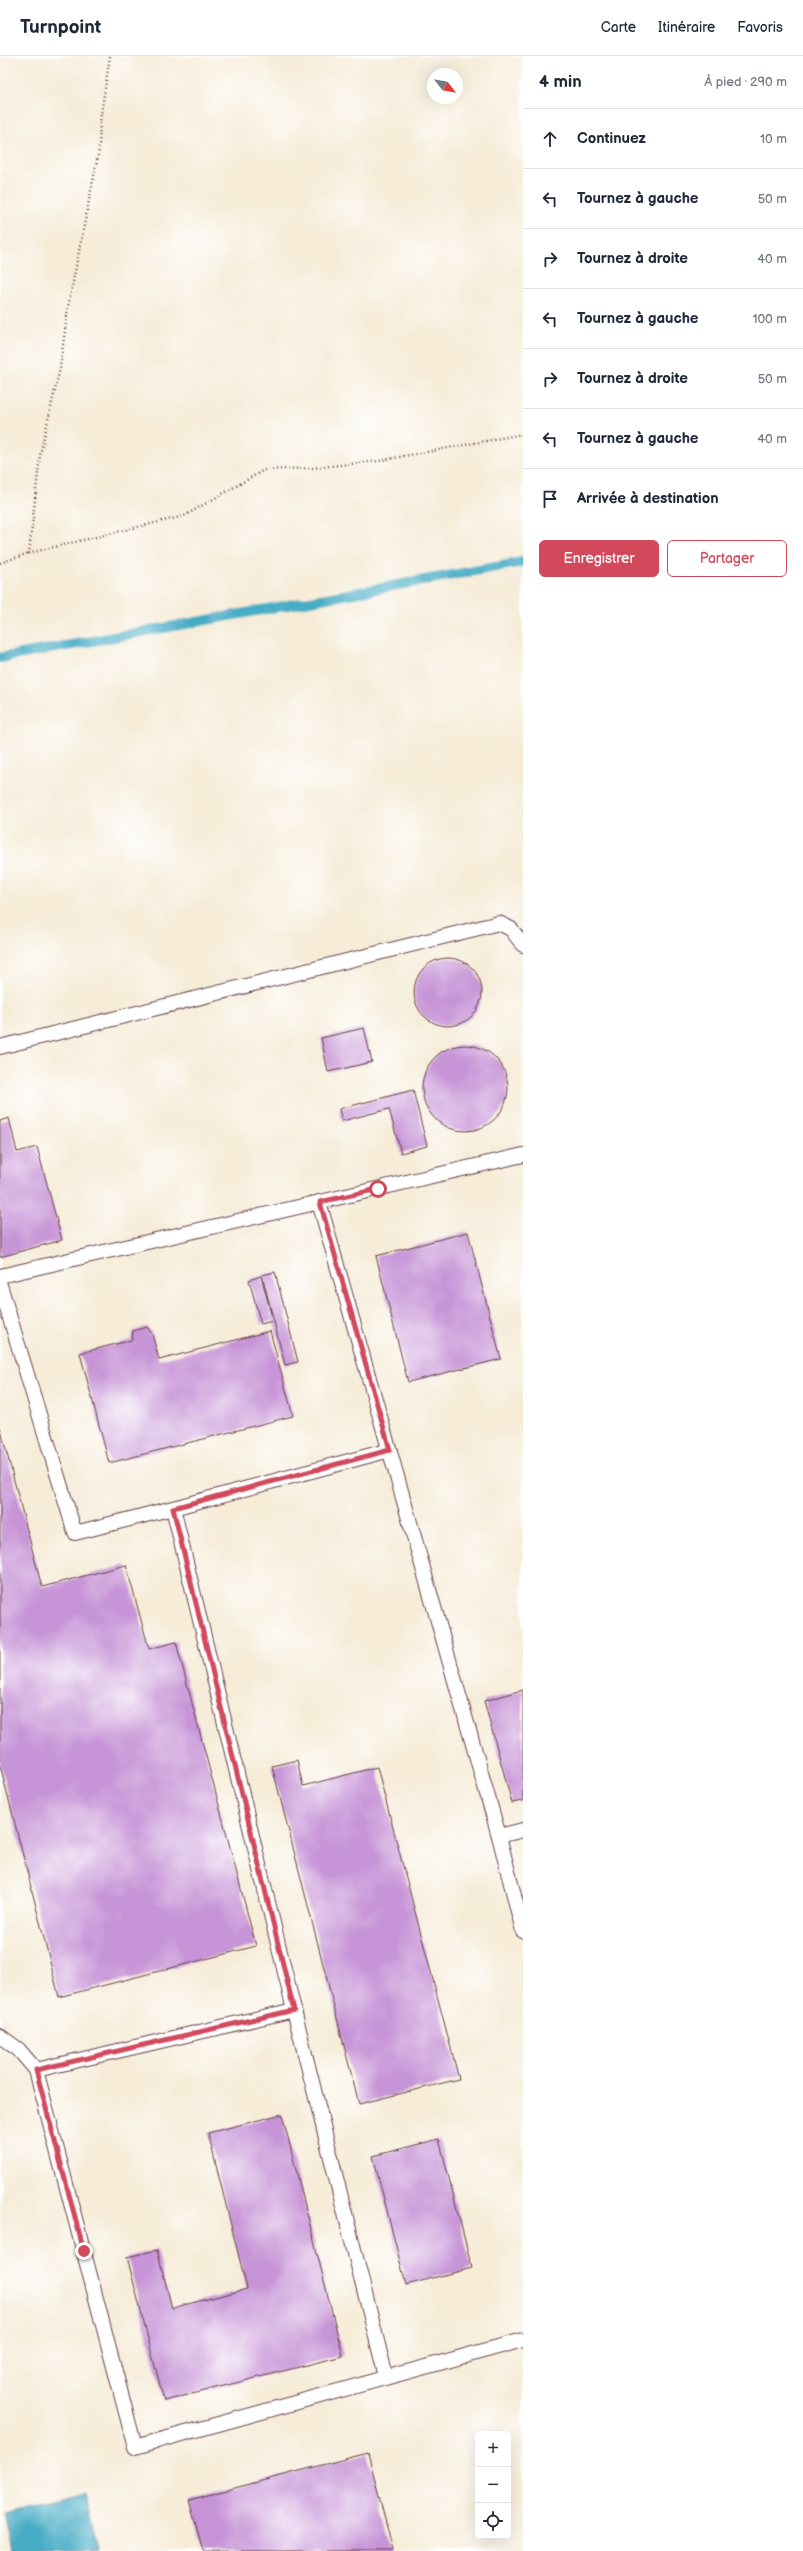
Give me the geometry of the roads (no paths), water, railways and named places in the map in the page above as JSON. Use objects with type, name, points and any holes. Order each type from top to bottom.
[{"type":"lane","points":[[0,1046],[499,923],[511,929],[523,945]]},
{"type":"lane","points":[[0,1276],[523,1155]]},
{"type":"lane","points":[[320,1202],[499,1836],[523,1931]]},
{"type":"lane","points":[[0,1285],[75,1533],[390,1450]]},
{"type":"lane","points":[[173,1508],[294,2010],[386,2377]]},
{"type":"lane","points":[[499,1836],[523,1830]]},
{"type":"lane","points":[[36,2070],[294,2010]]},
{"type":"lane","points":[[0,2036],[19,2050],[36,2070],[135,2447],[523,2340]]},
{"type":"water","points":[[84,2492],[98,2551],[11,2551],[3,2513]]},
{"type":"waterway","points":[[0,658],[523,562]]}]
